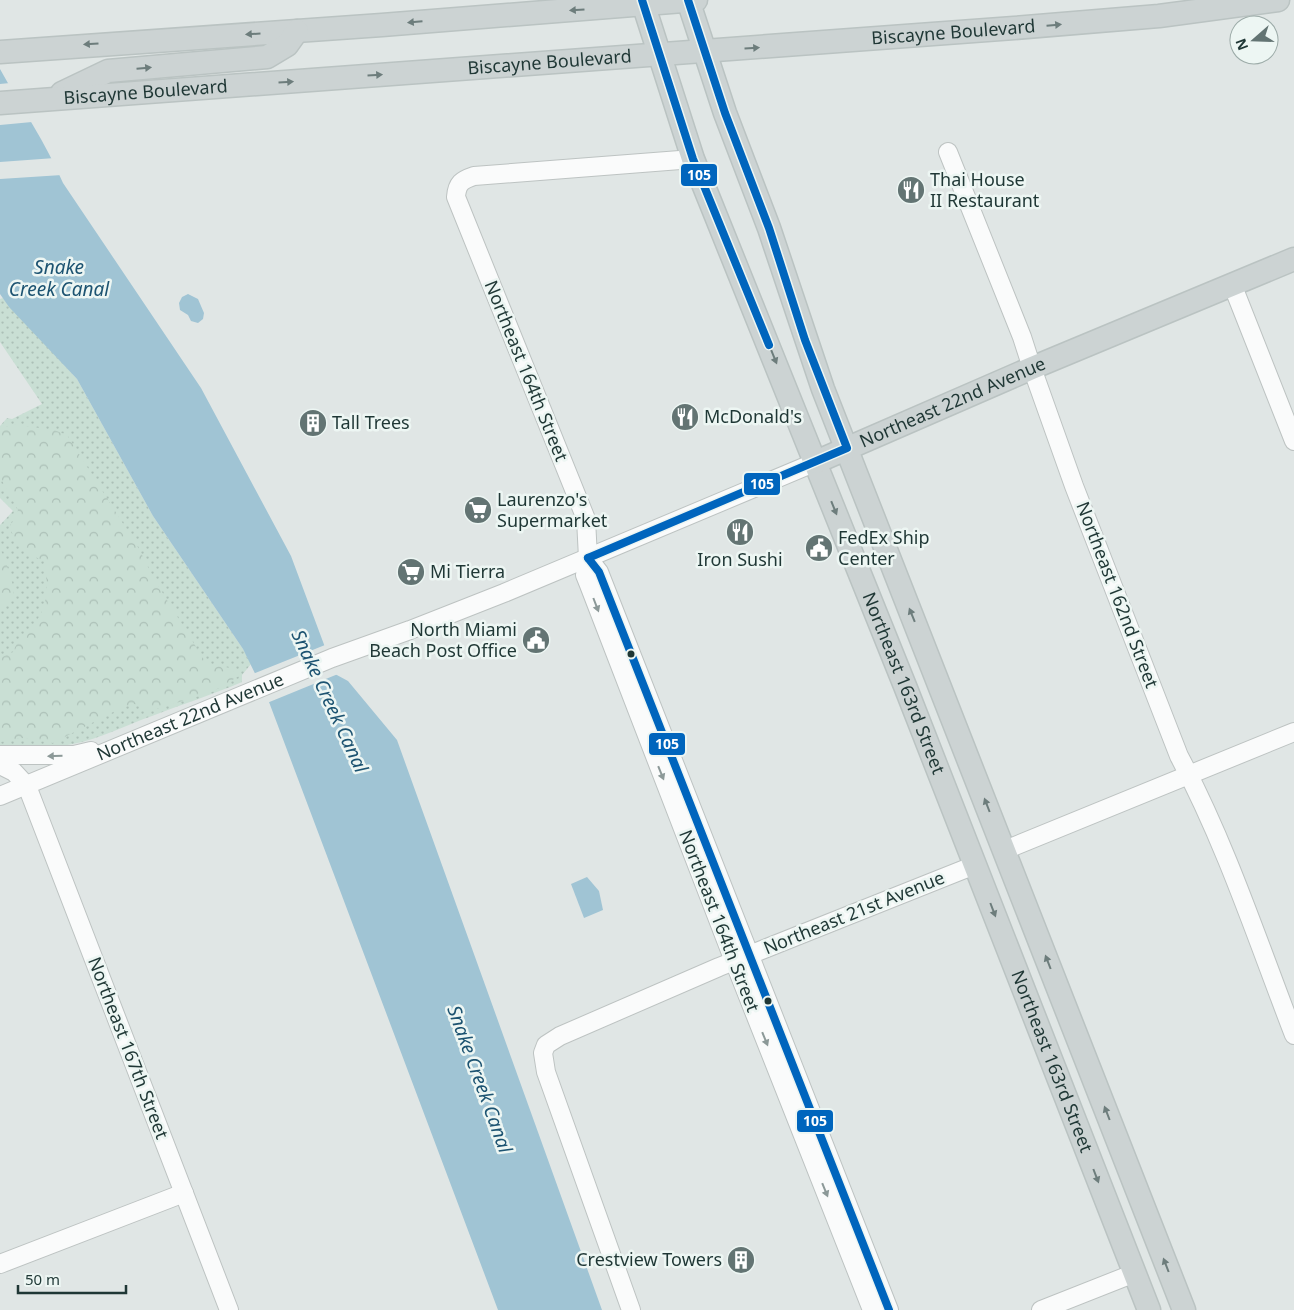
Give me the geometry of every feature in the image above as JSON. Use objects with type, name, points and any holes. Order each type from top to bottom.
[{"type":"main road","points":[[532,13],[552,0]]},
{"type":"main road","name":"Northeast 163rd Street","points":[[688,0],[724,113],[769,228],[805,340],[1028,908],[1183,1310]]},
{"type":"main road","points":[[3,51],[297,31],[696,0]]},
{"type":"main road","points":[[1159,16],[1190,0]]},
{"type":"main road","name":"Biscayne Boulevard","points":[[0,103],[1159,16],[1278,0]]},
{"type":"main road","name":"Northeast 163rd Street","points":[[643,3],[658,55],[693,159],[816,462],[1149,1310]]},
{"type":"main road","points":[[50,99],[108,71],[267,57],[287,46],[297,31]]},
{"type":"main road","name":"Northeast 22nd Avenue","points":[[816,462],[1032,368],[1294,259]]},
{"type":"main road","points":[[955,814],[982,843],[991,848],[1005,850]]},
{"type":"main road","points":[[975,865],[1000,875],[1028,908]]},
{"type":"main road","points":[[1134,1273],[1155,1281],[1183,1310]]},
{"type":"street","name":"Northeast 162nd Street","points":[[948,152],[1022,337],[1074,486],[1179,756],[1190,776],[1220,844],[1294,1035]]},
{"type":"street","name":"Northeast 164th Street","points":[[693,159],[474,176],[463,179],[457,186],[456,197],[459,209],[586,519],[588,558],[599,572],[872,1310]]},
{"type":"street","points":[[1232,284],[1294,440]]},
{"type":"street","name":"Northeast 22nd Avenue","points":[[0,796],[332,658],[410,630],[588,558],[816,462]]},
{"type":"street","points":[[1005,850],[1294,732]]},
{"type":"street","points":[[0,755],[74,755],[137,740]]},
{"type":"street","points":[[0,765],[14,772],[27,786]]},
{"type":"street","name":"Northeast 167th Street","points":[[27,786],[228,1310]]},
{"type":"street","name":"Northeast 21st Avenue","points":[[631,1310],[546,1072],[544,1048],[560,1036],[741,958],[975,865]]},
{"type":"street","name":"Northeast 164th Street","points":[[741,958],[889,1310]]},
{"type":"street","points":[[0,1264],[184,1193]]},
{"type":"street","points":[[1040,1310],[1134,1273]]},
{"type":"green space","points":[[3,298],[77,379],[153,516],[243,649],[251,664],[242,675],[242,682],[83,742],[64,746],[0,748],[0,525],[13,511],[0,498],[0,426],[7,418],[12,419],[42,404],[0,342],[0,299]]},
{"type":"green space","points":[[11,424],[54,430],[67,435],[139,549],[154,579],[206,663],[230,668],[239,676],[212,692],[150,711],[135,704],[123,707],[53,743],[22,738],[0,742],[0,658],[13,652],[20,639],[38,618],[45,603],[47,587],[45,561],[26,553],[18,545],[10,525],[15,519],[18,510],[0,477],[0,431]]},
{"type":"green space","points":[[0,550],[6,561],[14,592],[11,601],[0,612]]},
{"type":"water","name":"Snake Creek Canal","points":[[0,69],[41,139],[63,183],[201,388],[291,556],[335,674],[348,681],[397,740],[602,1310],[498,1310],[269,702],[243,649],[153,516],[77,379],[9,307],[0,294]]},
{"type":"water","points":[[188,294],[198,299],[204,313],[203,319],[198,323],[191,321],[188,315],[180,310],[179,303],[182,297]]},
{"type":"water","points":[[587,877],[599,891],[603,910],[584,918],[571,884]]},
{"type":"pier","points":[[10,83],[32,122],[0,125],[0,84]]},
{"type":"pier","points":[[55,158],[62,175],[0,179],[0,162]]},
{"type":"pier","points":[[325,645],[338,674],[267,703],[253,674]]},
{"type":"transit line","name":"105","points":[[642,0],[693,159],[769,345]]},
{"type":"transit line","name":"105","points":[[588,558],[847,448],[805,340],[769,228],[725,113],[688,0]]},
{"type":"transit line","name":"105","points":[[588,558],[599,572],[889,1310]]},
{"type":"place","name":"Thai House II Restaurant","points":[[911,190]]},
{"type":"place","name":"McDonald's","points":[[685,417]]},
{"type":"place","name":"Tall Trees","points":[[313,423]]},
{"type":"place","name":"Laurenzo's Supermarket","points":[[478,510]]},
{"type":"place","name":"Iron Sushi","points":[[740,532]]},
{"type":"place","name":"FedEx Ship Center","points":[[819,548]]},
{"type":"place","name":"Mi Tierra","points":[[411,572]]},
{"type":"place","name":"North Miami Beach Post Office","points":[[536,640]]},
{"type":"place","name":"Crestview Towers","points":[[741,1260]]}]
